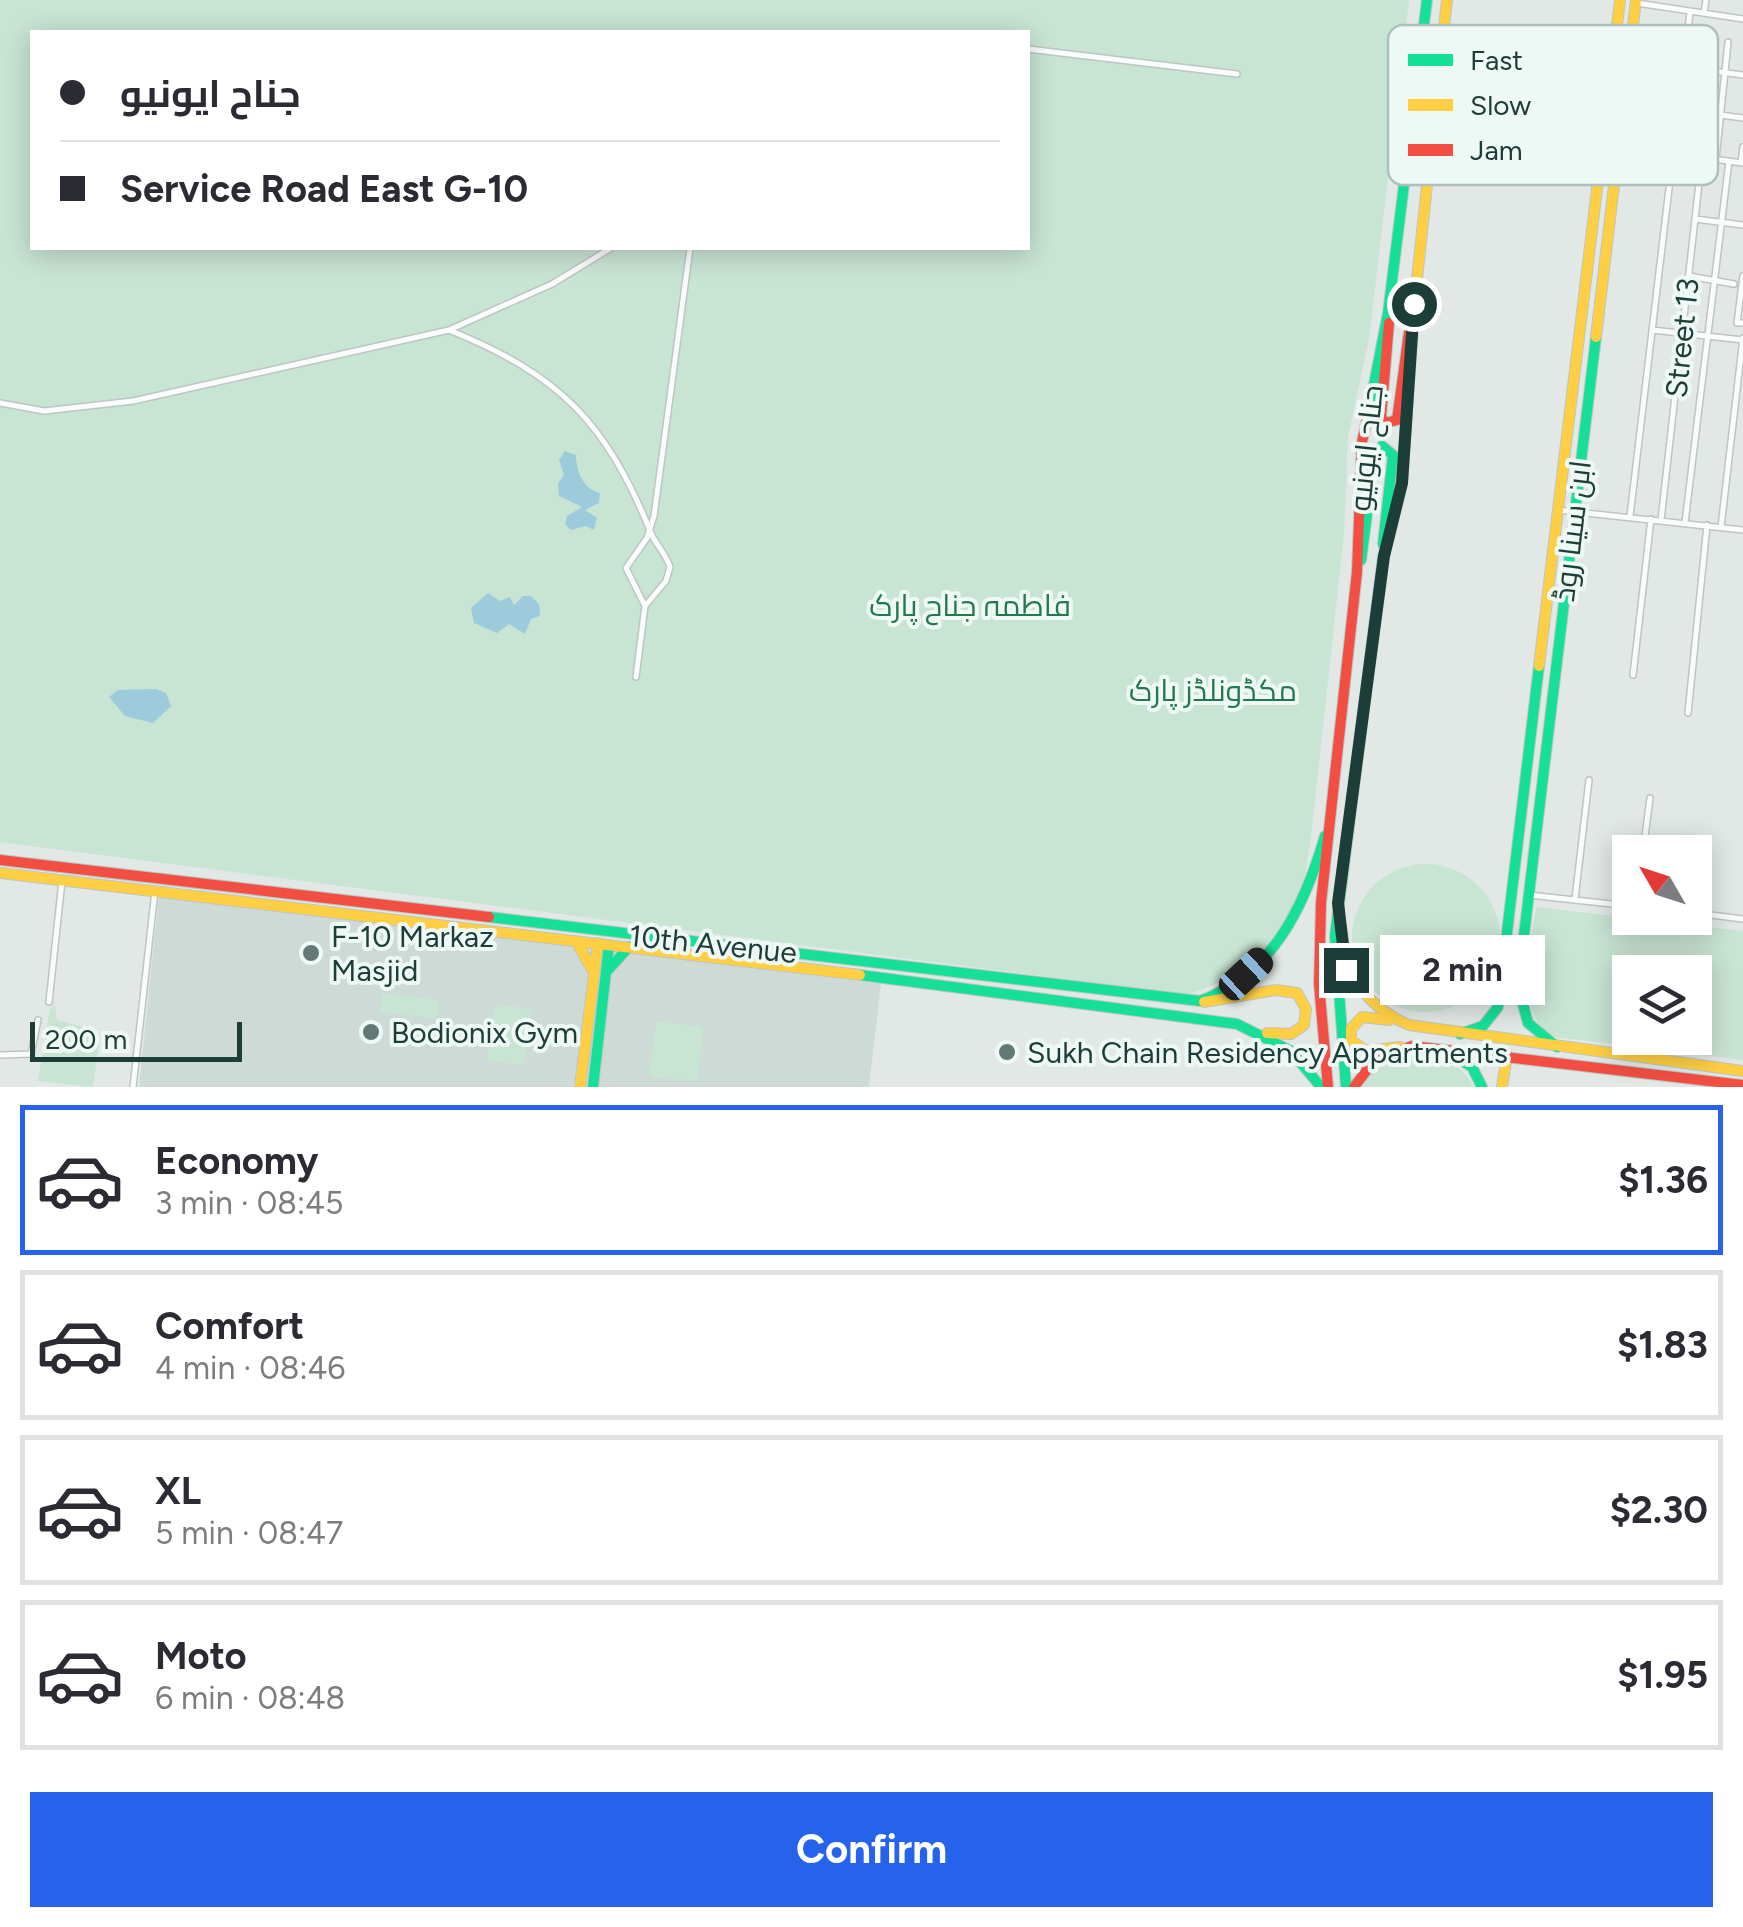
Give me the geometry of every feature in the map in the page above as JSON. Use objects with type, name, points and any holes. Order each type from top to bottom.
[{"type":"main road","name":"جناح ایونیو","points":[[1424,25],[1427,0]]},
{"type":"main road","name":"جناح ایونیو","points":[[1445,25],[1448,0]]},
{"type":"main road","name":"ابن سینا روڈ","points":[[1617,25],[1620,0]]},
{"type":"main road","name":"جناح ایونیو","points":[[1325,1087],[1318,955],[1328,826],[1357,572],[1362,442],[1388,313],[1404,185]]},
{"type":"main road","name":"جناح ایونیو","points":[[1346,1087],[1334,957],[1338,903],[1384,556],[1402,483],[1413,368],[1412,325],[1428,185]]},
{"type":"main road","name":"ابن سینا روڈ","points":[[1460,1034],[1483,1026],[1498,1007],[1598,185]]},
{"type":"main road","name":"ابن سینا روڈ","points":[[1557,1047],[1534,1030],[1519,1000],[1528,894],[1614,185]]},
{"type":"main road","points":[[1388,313],[1390,350],[1380,417],[1386,423],[1397,420],[1412,325]]},
{"type":"main road","points":[[1357,572],[1376,452],[1382,446],[1393,454],[1384,556]]},
{"type":"main road","points":[[1200,1001],[1236,984],[1294,922],[1310,890],[1328,826]]},
{"type":"main road","name":"10th Avenue","points":[[0,860],[462,921],[1200,1001],[1233,1002],[1287,989],[1303,1002],[1306,1016],[1298,1031],[1282,1036],[1125,1007],[603,944],[462,921]]},
{"type":"main road","name":"10th Avenue","points":[[0,874],[156,891],[249,895]]},
{"type":"main road","points":[[1338,903],[1346,970],[1370,1005],[1399,1022]]},
{"type":"main road","points":[[576,940],[594,972]]},
{"type":"main road","points":[[593,1087],[606,971],[603,944]]},
{"type":"main road","points":[[580,1087],[594,972],[603,944]]},
{"type":"main road","points":[[606,971],[629,947]]},
{"type":"main road","points":[[954,986],[956,972]]},
{"type":"main road","points":[[1740,1086],[1441,1048],[1366,1051],[1350,1040],[1351,1029],[1362,1017],[1460,1034],[1742,1071]]},
{"type":"main road","name":"10th Avenue","points":[[1255,1030],[1302,1060],[1325,1087]]},
{"type":"main road","points":[[1354,1087],[1374,1062],[1405,1048]]},
{"type":"main road","points":[[1441,1048],[1472,1067],[1482,1087]]},
{"type":"main road","points":[[1502,1087],[1506,1055]]},
{"type":"street","points":[[1704,13],[1706,0]]},
{"type":"street","points":[[1636,2],[1743,19]]},
{"type":"street","points":[[1688,25],[1690,12]]},
{"type":"street","points":[[1718,144],[1728,42]]},
{"type":"street","points":[[1030,49],[1236,74]]},
{"type":"street","points":[[1718,71],[1743,74]]},
{"type":"street","points":[[1718,114],[1743,118]]},
{"type":"street","points":[[1718,159],[1742,163],[1743,147]]},
{"type":"street","points":[[1685,522],[1729,161]]},
{"type":"street","points":[[1630,516],[1669,185]]},
{"type":"street","name":"Street 13","points":[[1662,520],[1699,185]]},
{"type":"street","points":[[1696,219],[1742,225]]},
{"type":"street","points":[[0,403],[44,411],[106,406],[269,374],[449,330],[552,284],[609,250]]},
{"type":"street","points":[[636,677],[645,606],[626,568],[650,530],[690,250]]},
{"type":"street","points":[[1689,276],[1734,284]]},
{"type":"street","points":[[1743,276],[1738,323],[1743,323]]},
{"type":"street","points":[[449,330],[524,364],[580,410],[618,463],[670,567],[666,582],[645,606]]},
{"type":"street","points":[[1652,330],[1743,342],[1721,527]]},
{"type":"street","points":[[1558,510],[1743,530]]},
{"type":"street","points":[[1633,675],[1651,519]]},
{"type":"street","points":[[1688,713],[1706,525]]},
{"type":"street","points":[[1574,899],[1589,780]]},
{"type":"street","points":[[1645,835],[1650,798]]},
{"type":"street","points":[[49,1002],[62,880]]},
{"type":"street","points":[[133,1087],[156,891]]},
{"type":"street","points":[[1528,894],[1612,904]]},
{"type":"street","points":[[1712,915],[1743,919]]},
{"type":"street","points":[[0,1055],[30,1054],[38,1020]]},
{"type":"street","points":[[1740,1086],[1742,1071]]},
{"type":"shaded area","points":[[159,895],[881,984],[869,1087],[139,1087]]},
{"type":"green space","name":"فاطمہ جناح پارک","points":[[0,0],[1409,0],[1406,25],[1388,25],[1388,178],[1369,339],[1348,437],[1344,534],[1305,874],[1283,926],[1254,958],[1219,982],[1183,994],[0,842]]},
{"type":"green space","points":[[1426,864],[1454,870],[1478,886],[1494,910],[1500,938],[1494,966],[1478,990],[1454,1006],[1426,1012],[1398,1006],[1374,990],[1358,966],[1352,938],[1358,910],[1374,886],[1398,870]]},
{"type":"green space","points":[[1536,907],[1612,916],[1612,935],[1712,935],[1712,927],[1743,931],[1743,1060],[1702,1055],[1712,1055],[1712,955],[1612,955],[1612,1044],[1548,1036],[1531,1007],[1528,959]]},
{"type":"green space","points":[[382,993],[439,1000],[437,1019],[380,1012]]},
{"type":"green space","points":[[495,1004],[532,1009],[524,1066],[486,1060]]},
{"type":"green space","points":[[55,1005],[57,1020],[87,1028],[99,1044],[93,1087],[38,1081],[50,1009]]},
{"type":"green space","points":[[656,1021],[703,1027],[698,1081],[649,1077]]},
{"type":"green space","points":[[1404,1055],[1453,1065],[1474,1087],[1363,1087],[1380,1067]]},
{"type":"water","points":[[565,451],[576,455],[582,478],[589,488],[600,493],[599,503],[585,510],[597,518],[594,530],[585,526],[571,530],[565,524],[567,516],[582,507],[559,496],[558,484],[564,475],[559,460]]},
{"type":"water","points":[[488,593],[500,601],[510,597],[514,605],[523,596],[531,596],[539,604],[540,616],[531,619],[525,634],[509,624],[497,633],[474,623],[471,608]]},
{"type":"water","points":[[156,689],[166,693],[171,706],[153,723],[125,716],[109,697],[118,690]]},
{"type":"traffic: fast","points":[[1424,25],[1427,0]]},
{"type":"traffic: fast","points":[[1369,410],[1388,313],[1404,185]]},
{"type":"traffic: fast","points":[[1346,1087],[1335,936],[1383,557],[1402,483],[1415,297]]},
{"type":"traffic: fast","points":[[1557,1047],[1528,1023],[1518,985],[1596,337]]},
{"type":"traffic: fast","points":[[1361,560],[1375,453],[1382,446],[1393,455],[1383,544]]},
{"type":"traffic: fast","points":[[1460,1034],[1483,1026],[1498,1007],[1539,666]]},
{"type":"traffic: fast","points":[[489,917],[1200,1001],[1247,974],[1282,935],[1307,888],[1325,836]]},
{"type":"traffic: fast","points":[[593,1087],[609,945]]},
{"type":"traffic: fast","points":[[608,970],[629,947]]},
{"type":"traffic: fast","points":[[860,975],[1237,1024],[1291,1051],[1321,1087]]},
{"type":"traffic: fast","points":[[1448,1052],[1472,1067],[1482,1087]]},
{"type":"traffic: slow","points":[[1444,25],[1447,0]]},
{"type":"traffic: slow","points":[[1617,25],[1620,0]]},
{"type":"traffic: slow","points":[[1633,25],[1636,0]]},
{"type":"traffic: slow","points":[[1415,297],[1427,185]]},
{"type":"traffic: slow","points":[[1539,666],[1598,185]]},
{"type":"traffic: slow","points":[[1596,337],[1614,185]]},
{"type":"traffic: slow","points":[[0,873],[860,975]]},
{"type":"traffic: slow","points":[[1340,924],[1346,958],[1359,985],[1380,1008],[1409,1025],[1743,1071]]},
{"type":"traffic: slow","points":[[576,941],[594,973]]},
{"type":"traffic: slow","points":[[580,1087],[598,943]]},
{"type":"traffic: slow","points":[[1204,1002],[1276,990],[1297,993],[1306,1009],[1304,1025],[1291,1034],[1267,1033]]},
{"type":"traffic: slow","points":[[1389,1020],[1362,1017],[1351,1029],[1351,1040],[1366,1051],[1400,1047]]},
{"type":"traffic: slow","points":[[1502,1087],[1507,1055]]},
{"type":"traffic: jam","points":[[1389,323],[1381,417],[1385,423],[1397,420],[1409,332]]},
{"type":"traffic: jam","points":[[1328,1087],[1319,984],[1321,903],[1357,572],[1362,442],[1369,410]]},
{"type":"traffic: jam","points":[[0,860],[489,917]]},
{"type":"traffic: jam","points":[[1354,1087],[1373,1062],[1412,1046],[1743,1085]]},
{"type":"place","name":"F-10 Markaz Masjid","points":[[311,953]]},
{"type":"place","name":"Bodionix Gym","points":[[371,1032]]},
{"type":"place","name":"Sukh Chain Residency Appartments","points":[[1007,1052]]},
{"type":"route","points":[[1346,970],[1338,903],[1384,556],[1402,483],[1413,368],[1414,304]]},
{"type":"park label","name":"مکڈونلڈز پارک","points":[[1213,690]]}]
